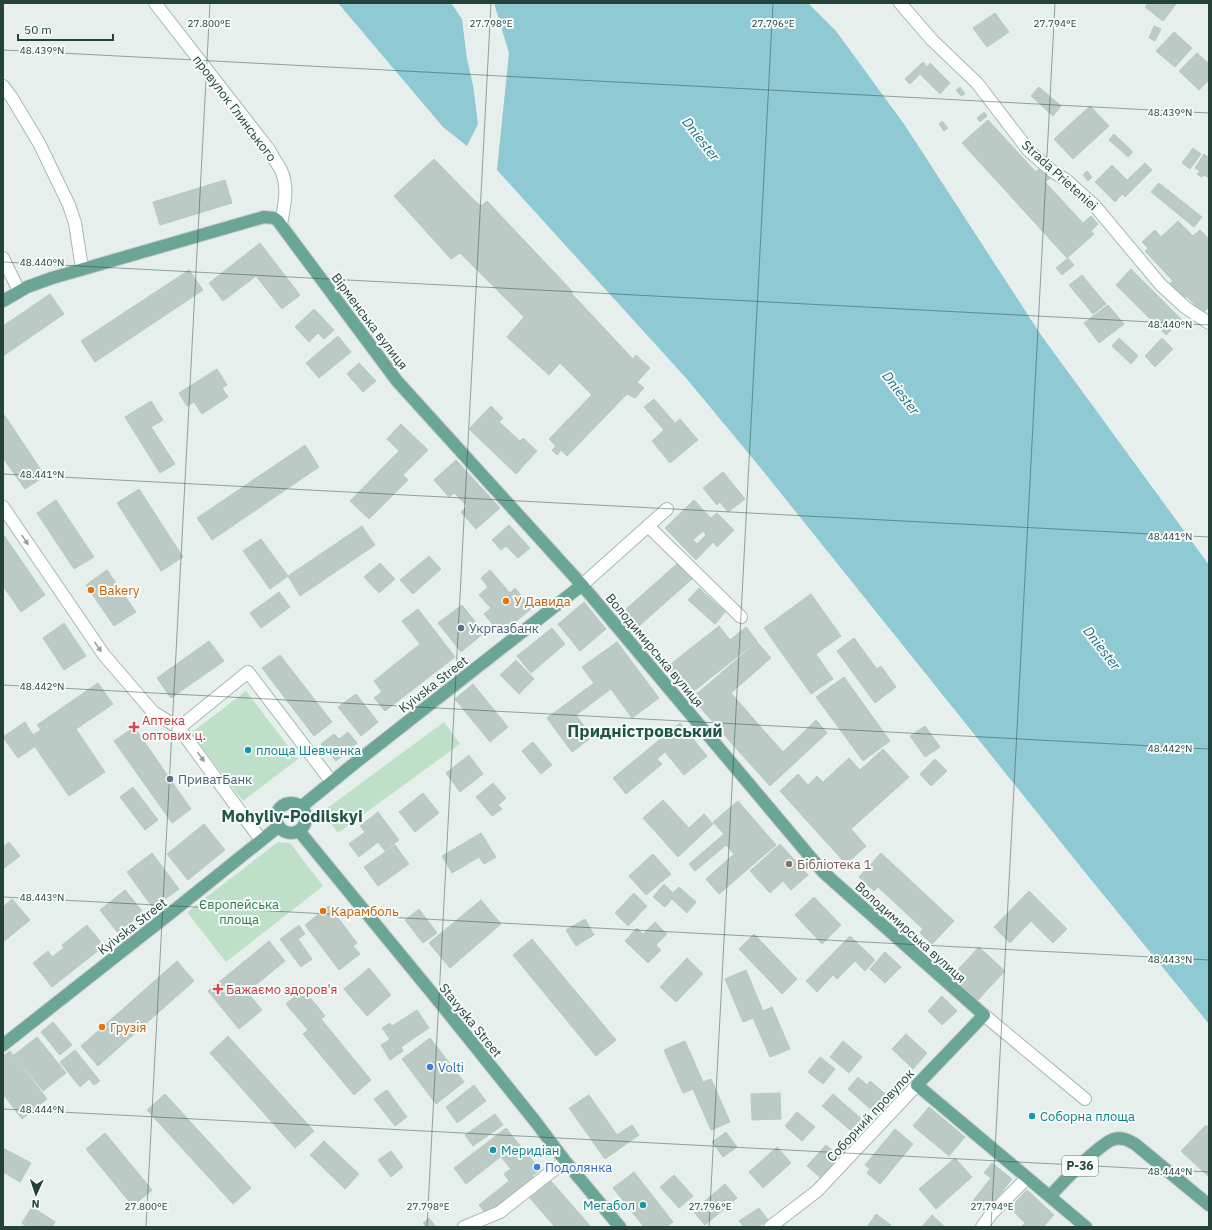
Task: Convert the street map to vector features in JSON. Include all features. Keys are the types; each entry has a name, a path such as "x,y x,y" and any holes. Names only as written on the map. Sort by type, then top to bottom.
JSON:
{"main road":[{"path":"9,296 37,283 82,268 264,217 274,218 281,224"},
{"name":"Вірменська вулиця","path":"281,224 397,381 582,585"},
{"name":"Kyivska Street","path":"301,807 331,781 582,585"},
{"name":"Володимирська вулиця","path":"582,585 823,872 984,1015"},
{"path":"293,802 301,807 306,816 306,821 304,826 299,831 292,834 286,833 278,827 275,818 279,808 283,804 293,802"},
{"name":"Kyivska Street","path":"3,1045 278,827"},
{"name":"Stavyska Street","path":"299,831 525,1109 564,1161 620,1227"},
{"name":"Соборний провулок","path":"917,1085 984,1015"},
{"path":"917,1085 1086,1227"},
{"name":"Р-36","path":"1050,1196 1060,1184 1102,1146 1114,1140 1123,1138 1134,1144 1209,1205"}],"street":[{"name":"провулок Глинського","path":"155,3 270,151 282,172 285,185 285,199 281,224"},
{"name":"Strada Prieteniei","path":"900,3 932,40 977,83 1029,150 1095,206 1160,284 1186,308 1209,323"},
{"path":"3,86 12,98 39,143 69,205 75,223 82,268"},
{"path":"3,258 9,296"},
{"path":"3,507 104,655 153,712 179,728 261,840"},
{"path":"582,585 667,509"},
{"path":"648,526 741,617"},
{"path":"179,728 248,672 331,781"},
{"name":"Володимирська вулиця","path":"984,1015 1085,1099"},
{"name":"Соборний провулок","path":"770,1227 817,1191 917,1085"},
{"path":"464,1227 479,1224 500,1212 564,1161"},
{"path":"982,1227 992,1213 1028,1178"}],"green space":[{"name":"площа Шевченка","path":"246,691 298,759 243,801 191,733"},
{"path":"444,722 460,744 338,833 322,812"},
{"name":"Європейська площа","path":"278,842 290,843 323,886 226,962 187,912"}],"water":[{"path":"338,3 451,3 462,19 478,124 467,146 443,127"},
{"name":"Dniester","path":"494,3 808,3 836,31 904,124 1041,335 1209,565 1209,1024 1088,876 759,466 686,378 497,170 509,53"}],"building":[{"path":"1148,3 1177,3 1163,21 1145,7"},
{"path":"995,13 1009,32 987,47 973,28"},
{"path":"1154,26 1161,29 1155,41 1149,38"},
{"path":"1174,32 1192,48 1175,67 1156,51"},
{"path":"1197,53 1209,64 1209,80 1199,90 1179,71"},
{"path":"923,62 927,67 930,63 950,83 940,94 920,74 910,84 905,79"},
{"path":"960,87 965,94 961,96 956,90"},
{"path":"1039,87 1061,106 1053,116 1031,96"},
{"path":"1090,106 1109,126 1073,159 1054,139"},
{"path":"984,112 987,116 980,122 977,118"},
{"path":"988,120 1036,172 1041,167 1050,178 1045,182 1083,223 1091,216 1098,224 1091,231 1094,234 1067,258 962,143"},
{"path":"942,121 948,128 944,131 939,124"},
{"path":"1114,134 1133,152 1128,157 1109,140"},
{"path":"1193,148 1201,154 1190,169 1182,163"},
{"path":"1204,154 1209,158 1209,178 1204,175 1202,177 1197,174 1200,171 1195,168"},
{"path":"434,159 481,206 487,201 572,291 572,294 633,359 636,355 650,368 637,382 644,388 635,398 627,394 609,377 592,395 560,363 549,375 507,337 524,317 460,253 451,259 394,196"},
{"path":"1145,163 1152,170 1125,197 1122,194 1115,202 1095,182 1112,165 1127,180"},
{"path":"1087,171 1092,177 1088,181 1083,175"},
{"path":"225,180 232,203 160,225 153,202"},
{"path":"1159,183 1202,217 1194,227 1151,192"},
{"path":"1178,221 1193,236 1200,230 1209,239 1209,307 1203,313 1186,296 1182,300 1168,285 1173,281 1145,251 1148,248 1142,242 1155,230 1161,237"},
{"path":"260,243 300,295 282,309 256,276 223,301 209,283"},
{"path":"1068,258 1074,265 1062,275 1056,268"},
{"path":"1131,269 1182,320 1166,335 1116,285"},
{"path":"189,270 203,290 95,362 81,341"},
{"path":"1082,275 1106,304 1093,314 1069,285"},
{"path":"50,294 64,314 3,356 3,326"},
{"path":"1108,305 1124,324 1099,343 1084,323"},
{"path":"314,309 334,330 324,339 318,333 309,342 295,327"},
{"path":"338,336 351,352 319,378 306,363"},
{"path":"1119,338 1138,356 1131,364 1112,346"},
{"path":"1162,338 1173,349 1155,367 1145,356"},
{"path":"359,363 376,381 363,392 347,374"},
{"path":"217,369 227,385 222,388 228,397 202,414 194,402 187,406 179,393"},
{"path":"609,377 627,394 567,456 561,450 557,455 552,450 556,446 549,439"},
{"path":"654,399 675,423 680,419 698,440 670,463 652,441 664,430 644,407"},
{"path":"151,401 163,420 151,427 175,464 160,473 125,417"},
{"path":"491,406 503,418 499,422 520,441 523,438 537,451 516,474 469,429"},
{"path":"3,413 45,476 25,489 3,458"},
{"path":"401,424 428,450 403,475 408,480 369,519 350,501 399,451 387,439"},
{"path":"305,445 319,467 212,540 197,518"},
{"path":"456,460 500,508 476,529 461,512 467,506 454,493 449,497 434,480"},
{"path":"723,472 745,499 728,512 720,502 717,505 703,488"},
{"path":"139,489 183,557 161,571 117,503"},
{"path":"56,500 94,557 74,569 37,513"},
{"path":"694,500 711,518 717,513 734,530 717,547 713,542 696,560 665,528","holes":["703,531 706,535 697,544 693,540"]},
{"path":"509,525 530,548 518,558 506,546 501,550 492,540"},
{"path":"362,526 375,545 300,596 288,576"},
{"path":"3,534 45,595 21,612 3,586"},
{"path":"261,539 288,576 270,589 243,551"},
{"path":"429,556 441,569 413,594 400,580"},
{"path":"679,562 693,578 639,626 625,610"},
{"path":"380,563 395,579 379,593 364,577"},
{"path":"107,570 136,612 114,626 86,585"},
{"name":"У Давида","path":"490,570 510,593 515,588 532,608 501,634 484,614 491,608 479,595 488,587 481,578"},
{"path":"699,588 725,612 715,624 688,600"},
{"path":"279,592 290,607 261,628 250,613"},
{"path":"811,594 841,636 816,654 833,679 811,694 764,628"},
{"path":"584,602 606,629 580,651 558,624"},
{"name":"Укргазбанк","path":"462,605 484,633 461,652 438,623"},
{"path":"418,609 455,657 385,711 374,698 382,692 374,681 420,644 402,621"},
{"path":"64,623 86,656 64,670 43,638"},
{"path":"719,626 730,640 746,627 757,641 689,695 667,667"},
{"path":"552,628 565,644 531,673 517,656"},
{"path":"854,638 877,669 881,666 896,687 875,703 837,651"},
{"path":"209,641 224,661 171,698 157,678"},
{"path":"617,642 659,698 632,718 611,689 576,715 592,737 572,752 547,718 594,683 582,667"},
{"path":"757,642 771,658 731,693 759,725 734,746 692,698"},
{"path":"280,655 332,722 314,736 262,668"},
{"path":"516,660 534,679 519,694 500,675"},
{"path":"844,677 890,741 863,761 816,697"},
{"path":"98,683 113,704 54,744 49,737 18,758 3,737 25,722 33,735 41,730 37,725"},
{"path":"473,684 508,727 490,742 455,699"},
{"path":"356,694 378,722 361,736 338,707"},
{"path":"816,720 827,733 770,786 734,746 759,725 783,752"},
{"path":"680,723 707,756 684,775 665,752 657,759 662,764 626,794 613,778"},
{"path":"925,726 940,747 925,757 910,736"},
{"path":"134,727 191,809 172,823 114,741"},
{"path":"76,729 105,772 69,796 35,747 49,737 54,744"},
{"path":"348,732 357,743 336,761 321,744 334,734 339,739"},
{"path":"533,742 552,765 541,774 522,751"},
{"path":"883,749 909,777 851,829 866,846 846,864 780,791 798,774 808,785 817,776 823,782 849,758 860,770"},
{"path":"469,755 483,774 460,792 446,773"},
{"path":"935,759 947,771 931,786 920,774"},
{"path":"493,783 506,798 498,805 502,809 492,816 476,797"},
{"path":"133,787 158,820 145,830 120,797"},
{"path":"423,793 439,813 415,832 399,812"},
{"path":"663,800 689,828 704,814 713,824 678,857 643,818"},
{"path":"738,801 776,845 719,894 706,879 734,854 726,845 695,871 689,864 724,834 713,822"},
{"path":"378,812 399,840 385,851 378,842 359,857 349,844 365,832 360,826"},
{"path":"204,824 225,850 188,880 167,854"},
{"path":"481,833 496,857 484,864 479,857 452,873 442,856"},
{"path":"9,842 20,856 3,869 3,847"},
{"path":"780,844 808,875 791,890 783,881 770,893 750,871"},
{"path":"395,845 409,864 378,886 364,867"},
{"path":"152,853 179,889 153,908 127,872"},
{"path":"881,853 954,921 932,944 920,933 923,929 878,887 874,891 859,877"},
{"path":"653,854 671,874 646,895 629,876"},
{"path":"664,884 673,893 679,887 696,902 687,913 672,899 665,907 653,897"},
{"path":"125,890 143,912 118,933 100,910"},
{"path":"1029,891 1067,929 1053,943 1031,921 1010,943 994,927"},
{"path":"634,893 647,906 628,926 615,913"},
{"path":"814,897 841,925 822,944 795,915"},
{"path":"12,899 30,920 3,942 3,907"},
{"path":"481,900 501,924 450,968 429,943"},
{"path":"329,906 357,943 353,946 360,954 339,970 305,925"},
{"path":"419,909 437,933 423,943 405,920"},
{"path":"585,919 594,935 576,946 566,930"},
{"path":"655,922 667,934 656,945 661,950 648,963 625,941 637,928 643,934"},
{"path":"87,925 104,946 52,987 33,963 48,951 52,957 64,948 62,945"},
{"path":"299,925 305,934 298,939 312,959 301,967 280,939"},
{"path":"754,934 797,979 782,994 739,949"},
{"path":"850,936 875,960 865,971 855,961 837,979 833,975 817,992 806,981"},
{"path":"532,939 616,1040 596,1056 513,955"},
{"path":"269,941 285,961 247,992 262,1010 239,1029 208,991"},
{"path":"979,947 1005,971 976,1002 950,978"},
{"path":"885,952 901,967 885,983 870,969"},
{"path":"687,958 703,974 676,1002 660,987"},
{"path":"177,961 194,981 98,1066 81,1046"},
{"path":"369,968 391,995 367,1016 344,989"},
{"path":"746,970 763,1011 772,1007 790,1049 770,1057 753,1018 743,1022 725,979"},
{"path":"303,989 325,1016 321,1019 371,1080 354,1095 303,1034 308,1030 286,1004"},
{"path":"942,996 957,1011 942,1025 928,1011"},
{"path":"417,1010 429,1028 401,1047 403,1051 390,1060 381,1045 390,1039 382,1028 390,1023 392,1026"},
{"path":"53,1022 72,1045 60,1055 41,1032"},
{"path":"906,1034 927,1053 913,1069 892,1049"},
{"path":"228,1036 314,1131 295,1148 210,1053"},
{"path":"37,1037 66,1073 43,1091 14,1055"},
{"name":"Volti","path":"430,1038 464,1082 436,1104 402,1059"},
{"path":"685,1041 703,1082 711,1079 730,1122 711,1130 693,1089 683,1093 664,1050"},
{"path":"843,1041 862,1057 849,1073 830,1057"},
{"path":"75,1050 100,1081 94,1085 89,1079 80,1087 60,1062"},
{"path":"10,1051 47,1099 22,1119 3,1094 3,1056"},
{"path":"820,1057 835,1069 823,1084 808,1072"},
{"path":"858,1077 867,1085 870,1081 890,1098 876,1114 848,1089"},
{"path":"474,1085 486,1101 457,1123 446,1107"},
{"path":"387,1090 407,1117 395,1126 374,1099"},
{"path":"780,1093 781,1119 752,1120 751,1094"},
{"path":"165,1094 251,1188 233,1204 147,1110"},
{"path":"833,1094 866,1123 856,1135 822,1106"},
{"path":"589,1095 617,1135 632,1125 639,1135 605,1159 569,1108"},
{"path":"929,1107 965,1137 949,1156 913,1126"},
{"path":"797,1112 815,1127 802,1141 785,1126"},
{"path":"495,1114 503,1125 473,1146 465,1135"},
{"path":"1206,1125 1209,1128 1209,1177 1181,1151"},
{"name":"Меридіан","path":"506,1128 518,1143 466,1184 454,1168"},
{"path":"895,1129 913,1144 880,1184 867,1173 870,1169 865,1165"},
{"path":"726,1132 737,1147 723,1157 712,1142"},
{"path":"105,1133 152,1190 133,1206 86,1149"},
{"path":"324,1141 359,1174 345,1189 310,1155"},
{"path":"518,1143 528,1155 511,1169 501,1157"},
{"path":"826,1145 840,1157 821,1178 807,1166"},
{"path":"777,1147 791,1163 763,1188 749,1172"},
{"path":"3,1148 31,1163 20,1182 3,1172 5,1168 3,1166"},
{"path":"391,1151 403,1167 391,1177 378,1160"},
{"path":"528,1155 540,1170 532,1176 535,1179 488,1216 479,1205 509,1181 504,1174"},
{"path":"955,1158 972,1177 936,1209 919,1189"},
{"path":"992,1163 1012,1179 985,1213 972,1202 991,1178 984,1173"},
{"name":"Мегабол","path":"634,1172 673,1222 666,1227 644,1227 613,1188"},
{"path":"674,1175 693,1196 679,1208 660,1187"},
{"path":"551,1181 591,1227 555,1227 530,1198"},
{"path":"725,1184 737,1198 705,1225 693,1211"},
{"path":"1027,1190 1054,1215 1043,1227 1021,1227 1025,1223 1010,1208"},
{"path":"32,1207 55,1222 52,1227 27,1227 22,1223"},
{"path":"759,1208 768,1220 758,1227 744,1227 739,1221"},
{"path":"876,1214 891,1225 889,1227 867,1227"},
{"path":"932,1215 945,1227 922,1227"},
{"path":"429,1218 436,1227 426,1227 423,1223"}],"place":[{"name":"Bakery","path":"91,590"},
{"name":"У Давида","path":"506,601"},
{"name":"Укргазбанк","path":"461,628"},
{"name":"Аптека оптових ц.","path":"134,727"},
{"name":"площа Шевченка","path":"248,750"},
{"name":"ПриватБанк","path":"170,779"},
{"name":"Бібліотека 1","path":"789,864"},
{"name":"Карамболь","path":"323,911"},
{"name":"Бажаємо здоров'я","path":"218,989"},
{"name":"Грузія","path":"102,1027"},
{"name":"Volti","path":"430,1067"},
{"name":"Соборна площа","path":"1032,1116"},
{"name":"Меридіан","path":"493,1150"},
{"name":"Подолянка","path":"537,1167"},
{"name":"Мегабол","path":"643,1205"}],"district":[{"name":"Придністровський","path":"645,731"},
{"name":"Mohyliv-Podilskyi","path":"292,816"}]}
